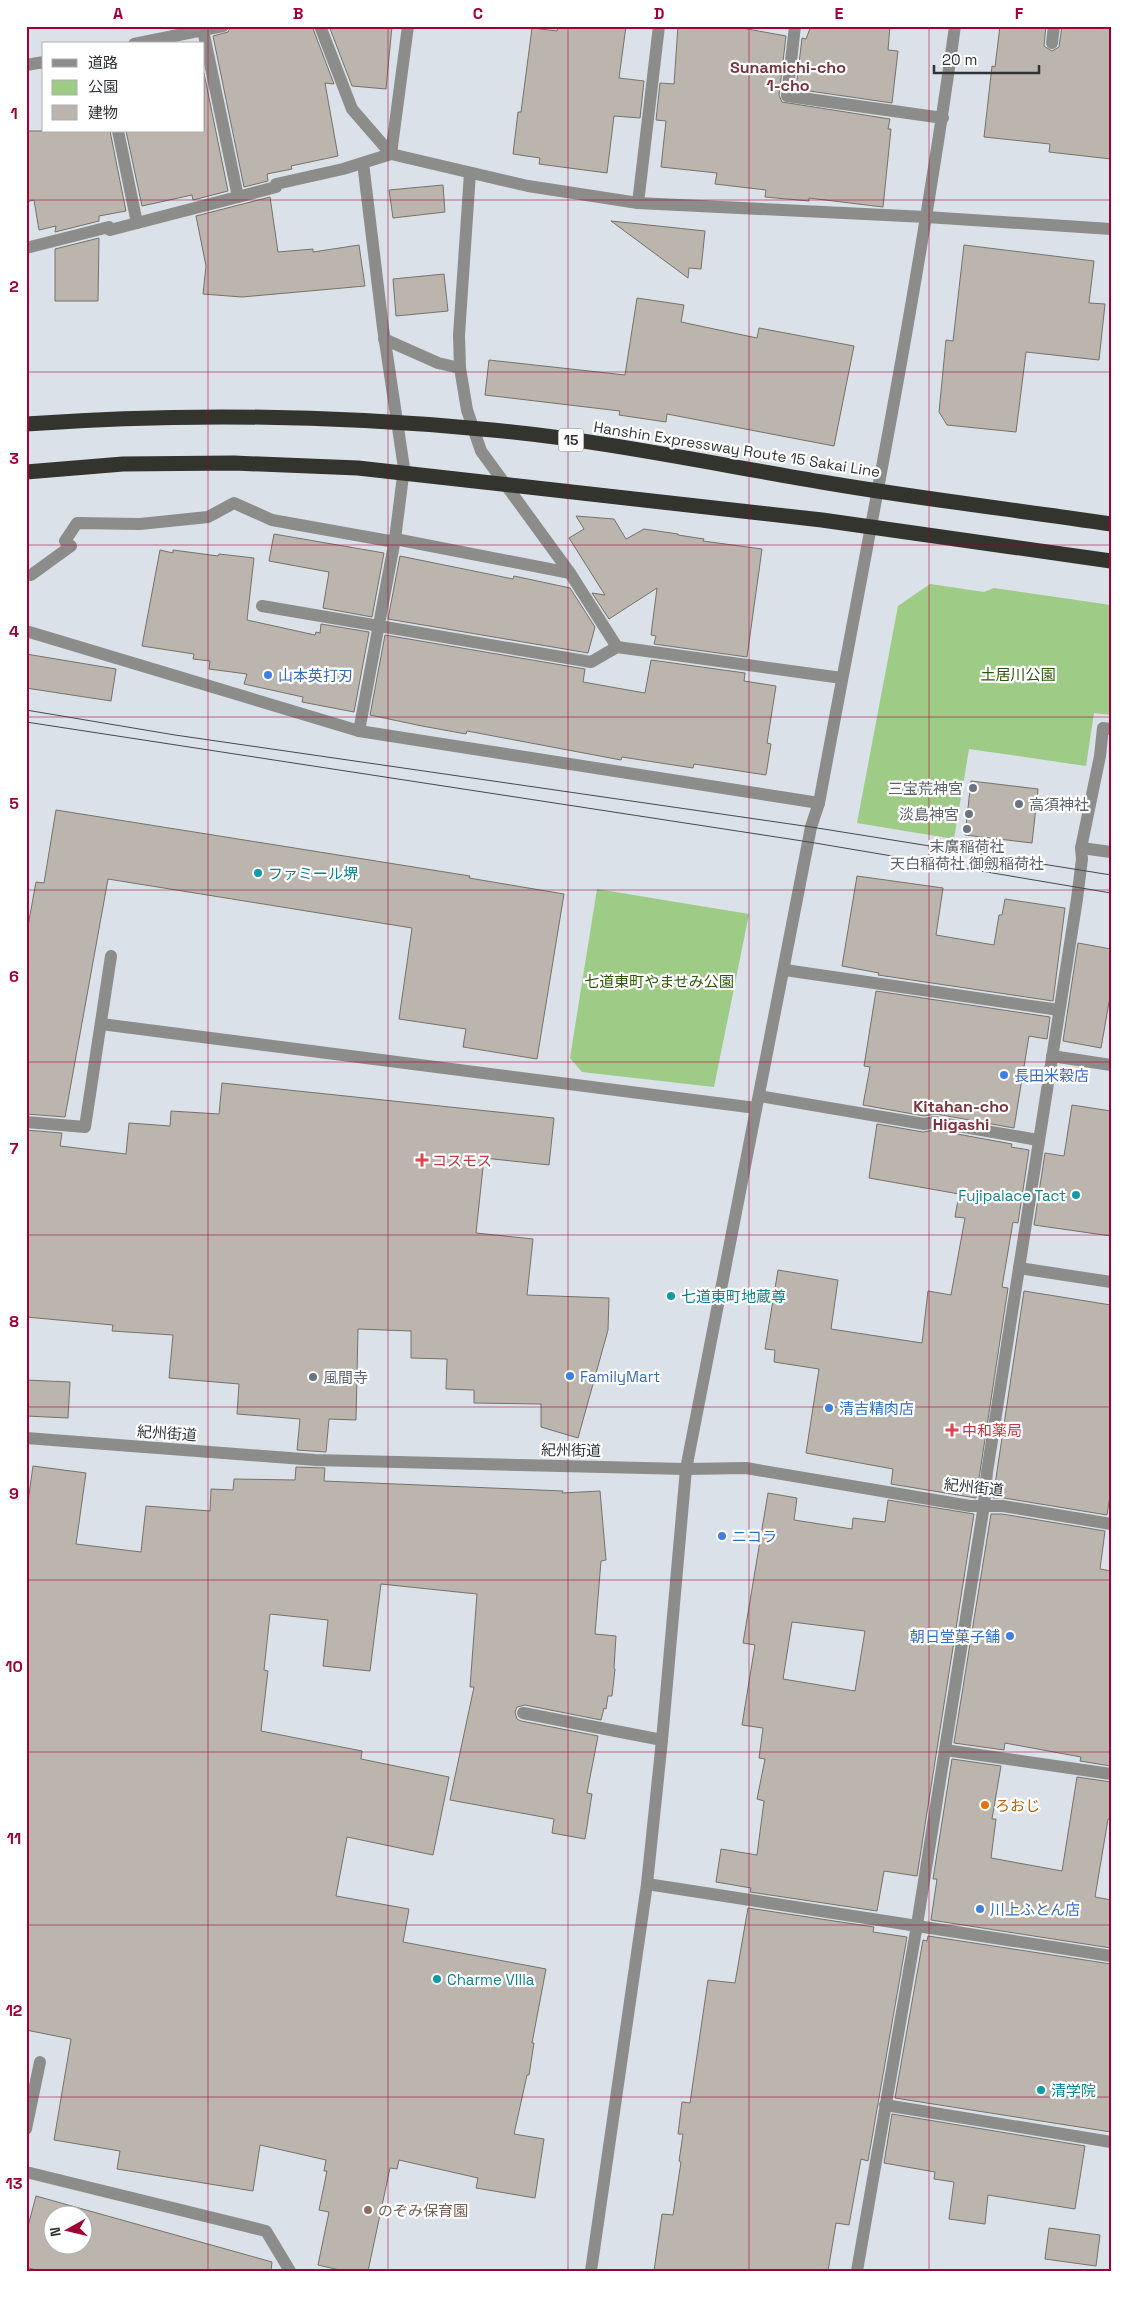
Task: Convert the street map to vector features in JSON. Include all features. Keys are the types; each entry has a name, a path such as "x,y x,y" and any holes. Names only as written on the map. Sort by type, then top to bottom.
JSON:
{"highway":[{"name":"Hanshin Expressway Route 15 Sakai Line","path":"26,424 116,417 239,416 363,420 484,429 632,448 830,484 1111,524"},
{"path":"26,472 132,464 234,463 358,468 822,520 1111,561"}],"street":[{"path":"144,42 223,26"},
{"path":"320,26 352,109 391,154"},
{"path":"391,154 408,26"},
{"path":"638,204 659,26"},
{"path":"795,26 787,96 943,118"},
{"path":"591,2271 647,1884 686,1469 879,486 943,118 955,26"},
{"path":"1052,43 1054,26"},
{"path":"204,30 238,197"},
{"path":"26,65 42,62"},
{"path":"118,132 137,223"},
{"path":"26,248 109,227 110,230 238,197 276,186 276,184 363,163 391,154 528,186 638,204 926,217 1111,229"},
{"path":"359,731 395,541 404,468 384,340 363,163"},
{"path":"470,173 459,335 460,368 467,410 481,451 570,573 617,647"},
{"path":"384,340 438,363 460,368"},
{"path":"879,486 1111,517"},
{"path":"31,575 72,546 65,541 76,523 140,524 208,517 234,503 272,520 570,573"},
{"path":"869,532 1111,568"},
{"path":"262,606 591,662 617,647 842,678"},
{"path":"26,631 359,731 818,804"},
{"path":"857,2271 945,1750 984,1505 987,1472 1082,864 1081,848 1100,756 1103,728 1111,729"},
{"path":"1081,848 1111,852"},
{"path":"26,1122 85,1127 112,956"},
{"path":"785,970 1059,1010"},
{"path":"101,1024 758,1102 924,1124 935,1122 1038,1140"},
{"path":"1052,1056 1111,1065"},
{"path":"1019,1268 1111,1282"},
{"name":"紀州街道","path":"26,1438 315,1460 686,1469 746,1468 970,1506 1003,1506 1111,1524"},
{"path":"523,1713 662,1740"},
{"path":"945,1750 1111,1774"},
{"path":"647,1884 916,1924 1111,1956"},
{"path":"26,2129 40,2062"},
{"path":"885,2105 1111,2142"},
{"path":"26,2172 266,2231 290,2271"}],"green space":[{"name":"土居川公園","path":"930,584 984,592 994,588 1111,605 1111,715 1094,713 1086,766 969,749 954,839 857,823 898,606"},
{"name":"七道東町やませみ公園","path":"597,889 749,914 714,1087 582,1072 570,1058"}],"building":[{"path":"231,26 312,26 334,84 325,83 338,156 291,166 292,169 267,174 268,181 244,187 213,36 228,32"},
{"path":"329,26 392,26 386,89 352,86"},
{"path":"558,26 626,26 619,78 644,81 640,118 614,116 607,173 539,164 540,158 513,154 518,112 521,112 532,28 557,31"},
{"path":"678,26 731,26 786,36 779,95 782,102 890,119 888,129 891,129 883,207 809,198 809,201 765,197 766,190 715,184 717,173 661,167 666,121 656,120 660,83 674,84"},
{"path":"811,26 890,26 888,50 898,51 892,103 796,89 802,38 806,39"},
{"path":"1000,26 1046,26 1044,46 1052,51 1059,47 1062,26 1111,26 1111,159 1049,152 1050,144 984,137 992,66 995,67"},
{"path":"205,78 228,191 193,200 192,195 142,206 126,132 205,132"},
{"path":"26,131 110,132 126,211 99,216 99,221 55,232 56,226 39,230 34,200 26,202"},
{"path":"443,185 445,212 393,218 389,190"},
{"path":"270,197 278,252 313,249 313,252 359,245 365,286 242,297 203,294 206,266 196,216"},
{"path":"611,221 705,231 701,269 689,268 688,278"},
{"path":"99,238 98,301 55,301 55,249"},
{"path":"964,245 1094,261 1089,303 1105,304 1099,360 1026,352 1016,432 947,425 939,412 946,340 953,341"},
{"path":"444,274 448,311 396,316 393,279"},
{"path":"637,298 684,305 681,322 757,338 759,328 854,346 834,446 667,414 666,422 619,415 620,411 485,395 489,360 625,375"},
{"path":"576,516 614,519 626,539 644,529 704,539 703,541 762,549 747,657 654,644 656,636 651,635 657,588 609,619 592,593 605,595 569,538 584,529"},
{"path":"274,534 384,553 372,617 323,608 329,572 269,561"},
{"path":"160,550 173,553 173,550 218,556 219,554 254,558 247,620 315,635 316,632 320,633 321,624 369,632 354,712 302,702 303,697 244,684 247,674 209,669 210,661 193,659 194,654 142,646"},
{"path":"400,556 513,579 514,576 570,588 595,627 588,653 388,619"},
{"path":"385,635 585,669 583,682 645,693 651,660 745,673 744,681 776,686 767,743 771,744 766,775 694,764 693,768 622,757 621,760 467,731 466,734 370,715"},
{"path":"26,654 116,669 111,701 26,688"},
{"path":"971,781 1038,789 1032,843 965,835"},
{"path":"56,810 470,876 469,878 564,894 537,1059 463,1047 466,1029 399,1019 412,928 108,879 65,1117 26,1114 26,937 36,882 44,883"},
{"path":"857,876 943,888 936,935 994,945 999,915 1002,915 1005,899 1065,908 1053,1001 878,975 879,973 842,966"},
{"path":"1078,943 1111,949 1111,991 1101,1048 1063,1041"},
{"path":"876,991 1050,1017 1047,1039 1029,1036 1014,1128 936,1114 924,1116 863,1105 870,1067 864,1066"},
{"path":"222,1083 554,1118 549,1165 484,1158 476,1233 533,1239 527,1295 609,1298 608,1330 578,1438 541,1427 541,1404 474,1403 474,1390 446,1389 447,1359 411,1358 411,1331 358,1329 356,1420 329,1419 326,1452 297,1450 300,1419 237,1414 239,1384 169,1378 173,1335 112,1331 113,1325 26,1317 26,1130 62,1133 60,1146 126,1154 129,1123 170,1126 171,1111 219,1114"},
{"name":"Fujipalace Tact","path":"1072,1105 1111,1111 1111,1236 1034,1225 1045,1153 1064,1156"},
{"path":"877,1124 923,1132 935,1130 1012,1144 1011,1147 1029,1150 1018,1223 1013,1222 1002,1287 1008,1288 976,1498 891,1484 893,1469 806,1453 819,1369 774,1362 775,1350 765,1349 778,1270 838,1280 831,1329 922,1343 928,1291 951,1295 965,1218 955,1217 959,1194 869,1178"},
{"path":"1024,1291 1111,1305 1111,1490 1107,1515 1004,1498 993,1498"},
{"path":"26,1380 70,1382 68,1418 26,1416"},
{"path":"33,1466 86,1473 76,1544 141,1552 146,1506 210,1511 211,1489 233,1490 234,1479 295,1480 296,1467 325,1468 324,1481 563,1491 562,1493 600,1491 606,1560 601,1561 595,1634 616,1636 612,1696 608,1696 606,1709 604,1708 601,1720 525,1705 517,1707 515,1712 517,1719 521,1721 598,1736 587,1793 592,1794 585,1839 552,1833 554,1819 450,1800 474,1687 470,1687 477,1594 381,1584 370,1671 323,1666 328,1620 270,1614 264,1670 268,1671 261,1731 362,1751 361,1759 449,1777 433,1855 347,1837 336,1896 409,1909 403,1942 546,1969 532,2043 534,2043 529,2075 527,2075 514,2134 544,2139 535,2198 476,2188 478,2178 399,2160 397,2169 390,2168 368,2271 344,2271 318,2265 329,2212 319,2210 327,2171 324,2171 326,2160 260,2145 253,2191 117,2169 120,2151 54,2140 71,2039 26,2030 26,1516"},
{"path":"768,1493 797,1498 794,1520 852,1529 853,1518 885,1522 888,1500 974,1514 917,1876 884,1871 877,1911 750,1892 751,1888 716,1882 721,1849 757,1855 764,1801 757,1799 765,1759 759,1758 763,1728 742,1725 755,1645 743,1643","holes":["792,1622 865,1631 855,1691 783,1679"]},
{"path":"991,1514 1002,1514 1105,1531 1100,1569 1111,1571 1111,1766 1080,1761 1081,1757 1005,1743 1004,1750 954,1743"},
{"path":"952,1759 1001,1766 992,1819 996,1819 991,1858 1062,1871 1077,1777 1111,1782 1111,1819 1108,1819 1095,1897 1111,1900 1111,1948 931,1920 937,1879 933,1879"},
{"path":"748,1908 874,1927 873,1932 907,1937 868,2161 861,2159 849,2225 836,2223 828,2271 654,2271 662,2214 673,2215 681,2162 679,2161 683,2134 678,2134 682,2102 690,2103 708,1980 735,1983"},
{"path":"928,1936 1111,1964 1111,2132 895,2098 923,1940 927,1941"},
{"path":"892,2114 1085,2146 1075,2209 988,2195 985,2224 949,2219 954,2182 934,2179 935,2172 884,2163"},
{"path":"36,2196 65,2204 42,2204 42,2254 92,2254 92,2212 272,2262 271,2271 39,2271 26,2267 26,2234"},
{"path":"1049,2228 1100,2235 1096,2266 1045,2259"}],"tram line":[{"path":"26,710 175,735 811,827 1111,875"},
{"path":"26,722 809,842 1111,893"}],"place":[{"name":"山本英打刃","path":"268,675"},
{"name":"三宝荒神宮","path":"973,788"},
{"name":"高須神社","path":"1019,804"},
{"name":"淡島神宮","path":"969,814"},
{"name":"末廣稲荷社 天白稲荷社 御劔稲荷社","path":"967,829"},
{"name":"ファミール堺","path":"258,873"},
{"name":"長田米穀店","path":"1004,1075"},
{"name":"コスモス","path":"422,1160"},
{"name":"Fujipalace Tact","path":"1076,1195"},
{"name":"七道東町地蔵尊","path":"671,1296"},
{"name":"FamilyMart","path":"570,1376"},
{"name":"風間寺","path":"313,1377"},
{"name":"清吉精肉店","path":"829,1408"},
{"name":"中和薬局","path":"952,1430"},
{"name":"ニコラ","path":"722,1536"},
{"name":"朝日堂菓子舗","path":"1010,1636"},
{"name":"ろおじ","path":"985,1805"},
{"name":"川上ふとん店","path":"980,1909"},
{"name":"Charme VIlla","path":"437,1979"},
{"name":"清学院","path":"1041,2090"},
{"name":"のぞみ保育園","path":"368,2210"}],"district":[{"name":"Sunamichi-cho 1-cho","path":"788,76"},
{"name":"Kitahan-cho Higashi","path":"961,1115"}]}
